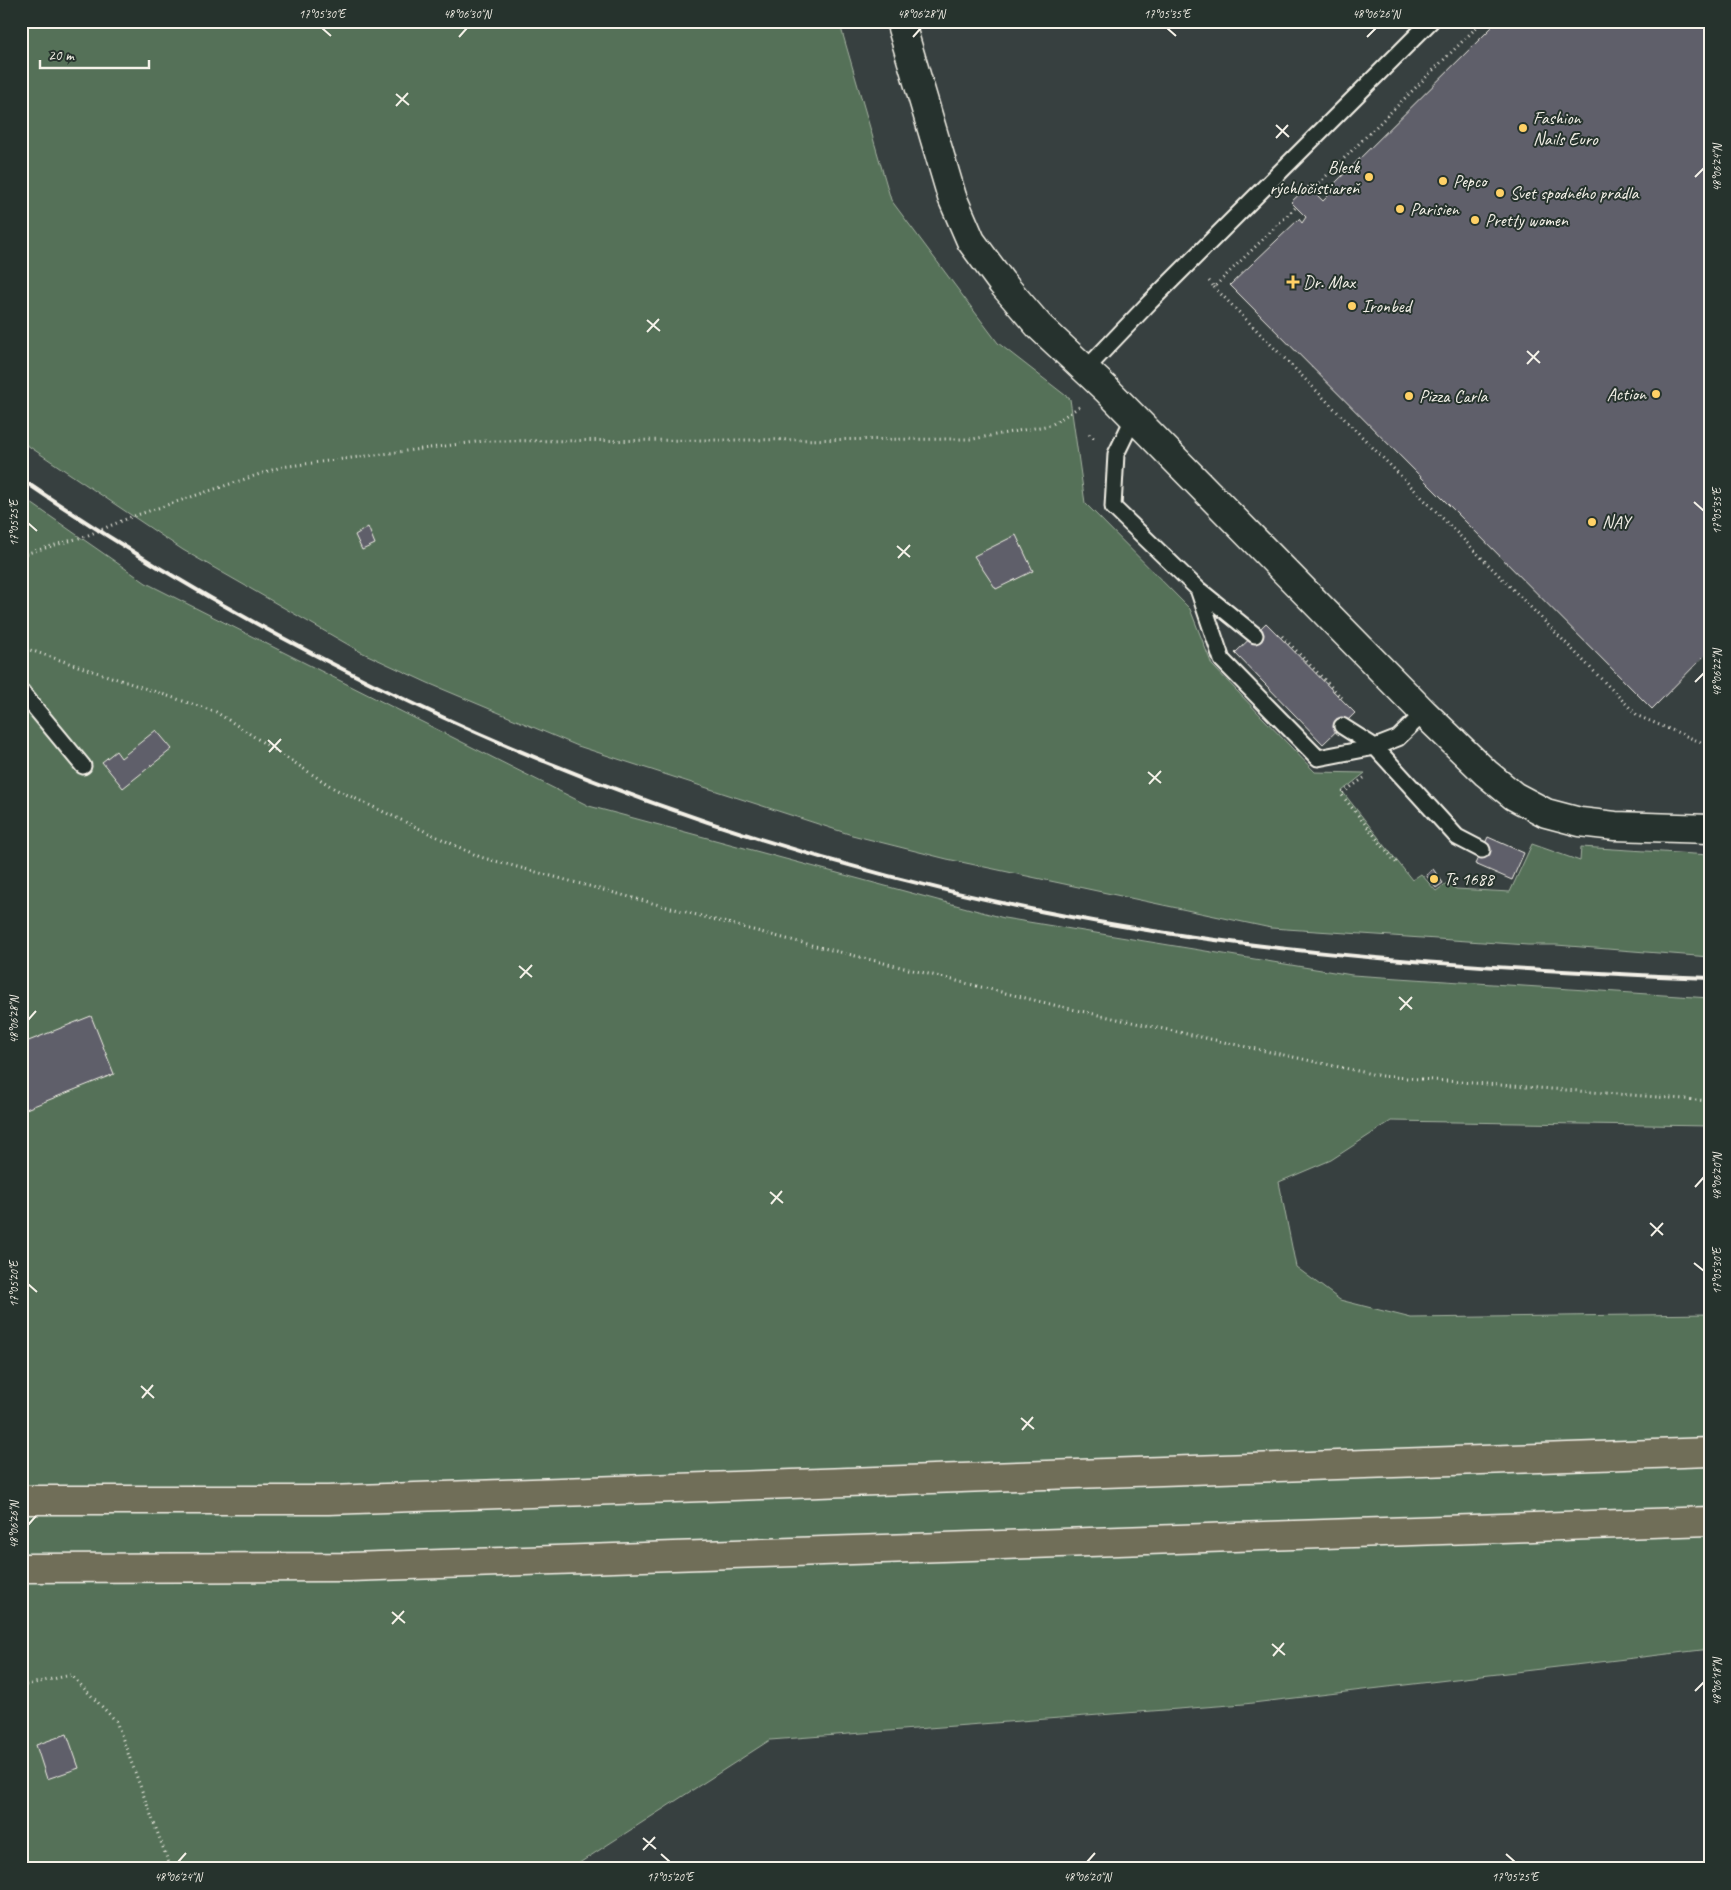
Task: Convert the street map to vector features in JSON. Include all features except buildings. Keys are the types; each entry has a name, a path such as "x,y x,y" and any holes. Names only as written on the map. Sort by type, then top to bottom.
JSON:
{"highway":[{"path":"21,1500 328,1500 1710,1452"},
{"path":"21,1568 350,1567 1710,1521"}],"street":[{"path":"900,21 952,197 971,240 1002,283 1039,326 1106,388 1424,713 1486,773 1514,796 1546,813 1580,822 1615,826 1710,829"}],"lane":[{"path":"1086,369 1431,21"},
{"path":"1134,417 1116,454 1113,507 1198,589 1254,635"},
{"path":"1198,589 1222,660 1318,758 1376,747 1398,738 1424,713"},
{"path":"21,691 82,766"},
{"path":"1342,726 1376,747 1457,837 1482,850"}],"path":[{"path":"1312,190 1483,21"},
{"path":"1214,287 1296,207"},
{"path":"1193,259 1214,287 1638,716 1710,746"},
{"path":"21,556 86,536 132,517 282,467 484,441 973,439 1050,425 1106,388"},
{"path":"21,647 216,712 335,789 480,857 774,936 1062,1007 1381,1076 1710,1101"},
{"path":"1376,747 1366,776 1341,794 1398,866"},
{"path":"21,1686 71,1675 116,1721 171,1869"}],"green space":[{"path":"21,21 839,21 891,200 998,343 1070,399 1085,503 1190,609 1212,665 1315,772 1365,773 1342,791 1412,880 1421,874 1436,891 1447,883 1456,889 1510,892 1532,844 1580,861 1581,847 1710,855 1710,957 1556,945 1528,945 1271,928 947,859 852,835 578,746 428,683 361,652 183,550 21,441"},
{"path":"21,496 146,583 589,806 1004,918 1352,975 1710,998 1710,1126 1391,1121 1331,1160 1279,1182 1296,1267 1340,1300 1411,1318 1710,1314 1710,1649 1244,1704 770,1740 570,1869 21,1869"}],"railway":[{"path":"21,479 138,555 259,625 382,689 509,746 638,797 769,842 904,880 1040,911 1206,939 1374,958 1542,970 1710,978"}],"place":[{"name":"Fashion Nails Euro","path":"1523,128"},
{"name":"Blesk rýchločistiareň","path":"1369,177"},
{"name":"Pepco","path":"1443,181"},
{"name":"Svet spodného prádla","path":"1500,193"},
{"name":"Parisien","path":"1400,209"},
{"name":"Pretty women","path":"1475,220"},
{"name":"Dr. Max","path":"1293,282"},
{"name":"Ironbed","path":"1352,306"},
{"name":"Action","path":"1656,394"},
{"name":"Pizza Carla","path":"1409,396"},
{"name":"NAY","path":"1592,522"},
{"name":"Ts 1688","path":"1434,879"}]}
